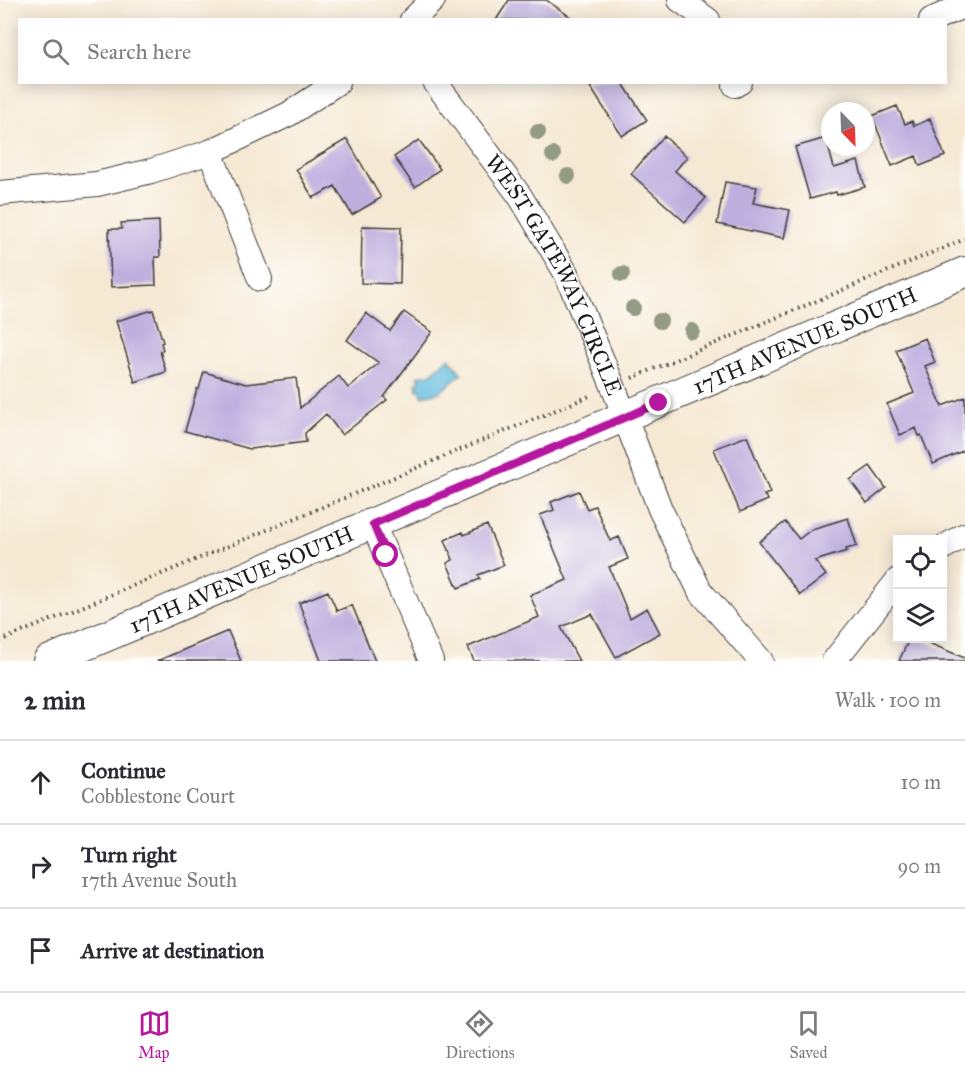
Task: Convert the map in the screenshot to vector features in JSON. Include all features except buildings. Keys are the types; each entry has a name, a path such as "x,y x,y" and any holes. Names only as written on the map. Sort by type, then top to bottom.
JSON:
{"street":[{"path":"414,18 433,0"},
{"path":"680,0 705,18"},
{"path":"936,18 965,5"},
{"path":"0,193 97,184 151,171 210,152 289,114 335,84"},
{"name":"WEST GATEWAY CIRCLE","path":"436,84 520,196 566,273 613,386 660,509 700,591 761,661"},
{"path":"210,152 260,279"},
{"name":"17TH AVENUE SOUTH","path":"48,661 965,272"},
{"path":"373,524 431,661"},
{"path":"947,545 965,535"},
{"path":"834,661 893,585"}],"path":[{"path":"0,641 965,239"}],"water":[{"path":"449,358 462,374 440,392 422,396 421,390 417,390 416,383 420,382 418,376 430,374"}],"route":[{"path":"386,555 373,524 659,403"}]}
